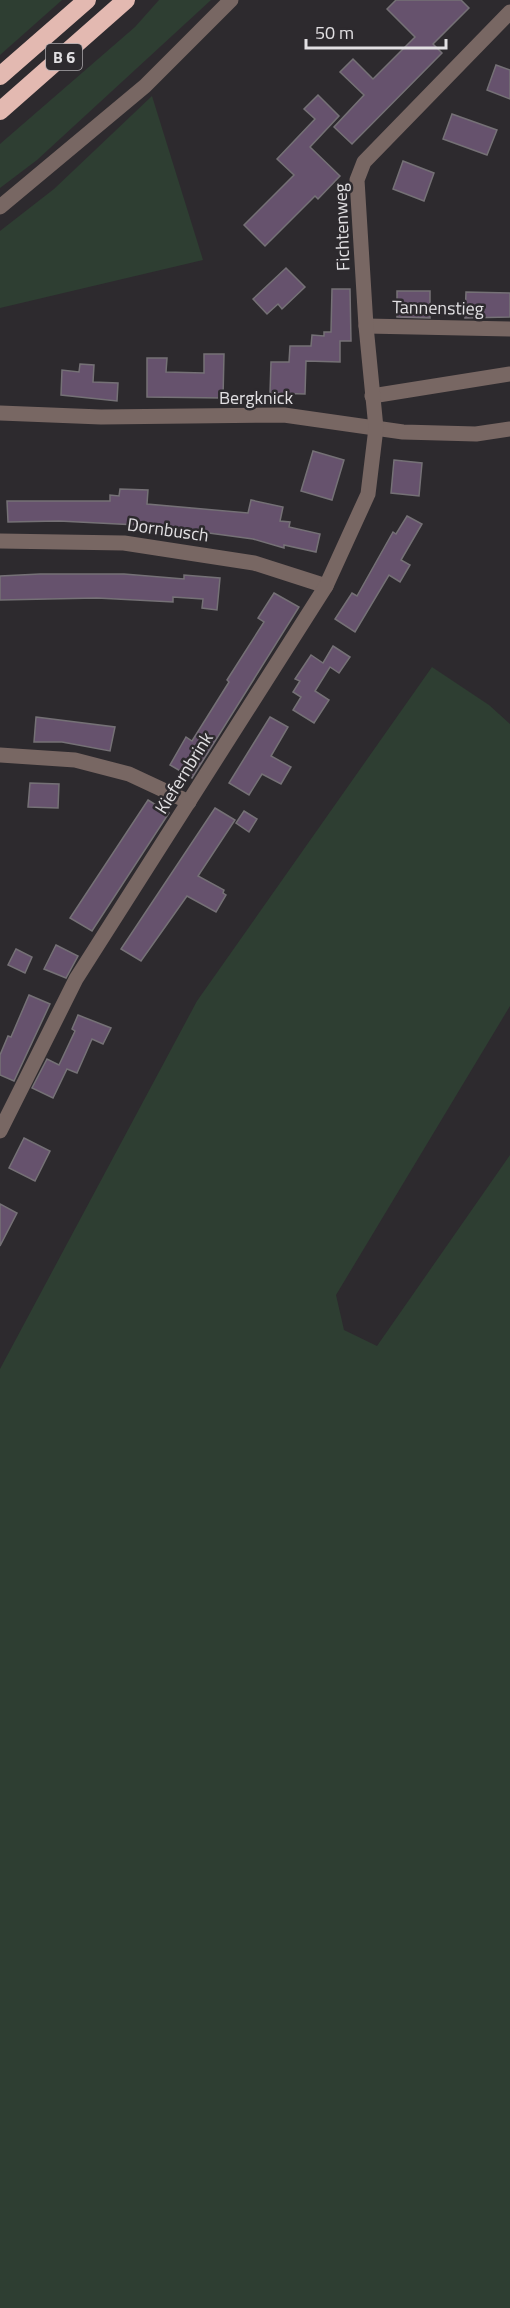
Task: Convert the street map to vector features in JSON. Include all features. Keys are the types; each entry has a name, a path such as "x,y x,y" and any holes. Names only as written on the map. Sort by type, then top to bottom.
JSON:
{"highway":[{"name":"B 6","path":"0,76 87,0"},
{"name":"B 6","path":"0,111 126,0"}],"street":[{"path":"0,207 145,86 231,0"},
{"name":"Fichtenweg","path":"376,428 366,326 357,180 363,162 507,20"},
{"name":"Tannenstieg","path":"366,326 510,329"},
{"path":"372,396 510,374"},
{"name":"Bergknick","path":"0,413 101,417 285,415 403,432 476,434 510,429"},
{"name":"Kiefernbrink","path":"0,1131 76,979 326,586 368,494 376,428"},
{"name":"Dornbusch","path":"0,541 124,543 254,563 326,586"},
{"path":"0,755 75,760 129,774 189,802"}],"green space":[{"path":"0,0 62,0 0,55"},
{"path":"159,0 211,0 37,160 0,188 0,144 135,27"},
{"path":"152,96 203,260 0,308 0,231 54,189"},
{"path":"432,667 489,705 510,724 510,1006 336,1295 344,1330 377,1346 510,1155 510,2308 0,2308 0,1369 197,1001"}],"building":[{"path":"396,0 461,0 469,8 433,44 442,53 352,144 334,127 364,95 340,72 353,59 373,79 415,37 387,9"},
{"path":"496,65 510,70 510,99 487,90"},
{"path":"318,95 339,116 310,147 340,176 318,199 315,196 265,246 244,225 294,175 277,159 315,119 304,109"},
{"path":"452,114 497,130 487,155 443,139"},
{"path":"403,161 434,173 424,201 393,189"},
{"path":"286,268 305,287 282,309 278,304 267,314 253,299"},
{"path":"332,289 350,289 351,341 340,341 340,362 306,361 305,394 270,393 271,362 289,362 290,346 311,346 312,335 324,336 324,332 331,332"},
{"path":"397,291 430,291 430,318 397,317"},
{"path":"466,292 510,293 510,317 465,318"},
{"path":"204,354 224,354 223,398 147,397 147,358 167,358 166,372 204,373"},
{"path":"80,364 94,365 93,382 118,383 117,401 61,395 62,370 79,372"},
{"path":"313,451 344,460 332,500 301,491"},
{"path":"394,460 422,463 419,496 391,493"},
{"path":"120,489 148,490 147,504 248,513 251,500 283,507 280,521 290,522 289,527 320,534 316,552 284,545 284,548 253,539 157,526 59,521 8,522 7,501 110,501 110,495 119,496"},
{"path":"407,516 422,524 401,560 410,565 400,582 389,575 355,632 335,619 352,593 357,596 393,532 396,534"},
{"path":"124,574 184,579 184,575 220,578 217,610 202,608 203,599 173,597 173,602 97,598 0,600 0,576"},
{"path":"274,593 299,607 192,778 170,765 186,737 192,741 229,682 227,680 264,622 258,618"},
{"path":"333,646 350,657 339,673 330,667 315,691 329,700 314,723 293,710 301,697 293,692 300,681 295,679 311,655 323,663"},
{"path":"36,717 115,727 110,751 62,742 34,742"},
{"path":"270,717 288,727 271,756 291,767 281,784 262,774 249,795 229,783"},
{"path":"30,783 59,784 58,808 28,807"},
{"path":"148,800 169,813 92,931 70,918"},
{"path":"215,808 235,820 198,876 224,890 223,893 226,895 216,912 187,896 141,961 121,949"},
{"path":"244,811 257,819 249,832 236,823"},
{"path":"56,945 78,956 66,978 44,969"},
{"path":"16,949 32,957 25,973 8,965"},
{"path":"29,995 50,1004 14,1081 0,1075 0,1055 8,1036 11,1037"},
{"path":"78,1015 111,1028 103,1044 92,1039 77,1073 67,1069 53,1098 32,1088 47,1059 59,1065 75,1031 72,1029"},
{"path":"24,1138 50,1151 35,1181 9,1168"},
{"path":"0,1204 17,1213 0,1246"}]}
